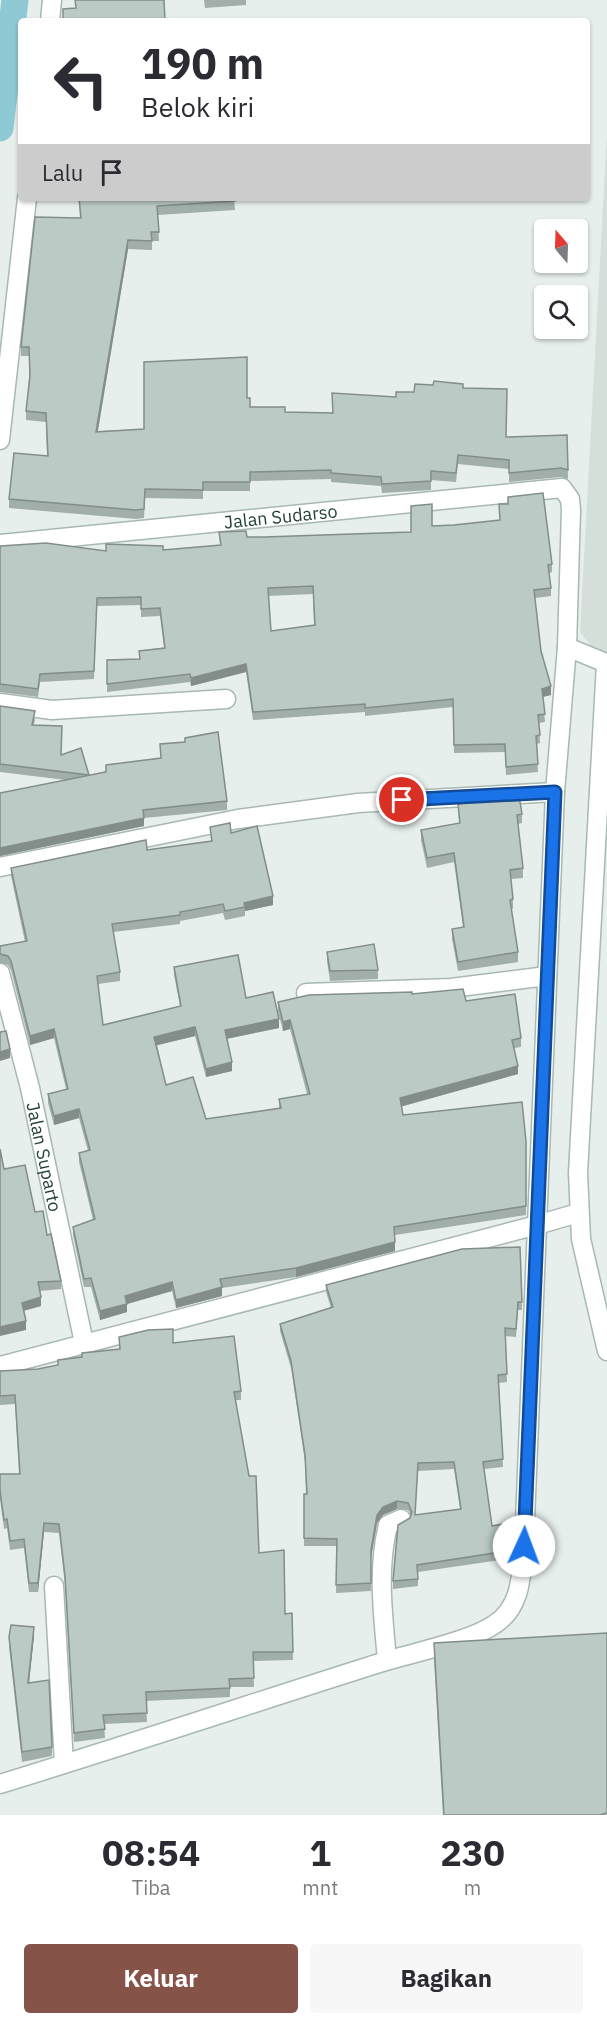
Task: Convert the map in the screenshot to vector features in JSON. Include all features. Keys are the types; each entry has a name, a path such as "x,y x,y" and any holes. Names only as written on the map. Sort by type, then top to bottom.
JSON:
{"street":[{"path":"50,18 52,0"},
{"path":"0,440 8,286 26,201"},
{"name":"Jalan Sudarso","path":"0,544 562,488 570,499 571,510 567,647"},
{"path":"0,1784 387,1660 470,1636 495,1625 509,1612 519,1592 524,1546 555,792 567,647 606,663 578,1173 578,1213 580,1239 607,1351"},
{"path":"0,703 52,710 226,699"},
{"path":"0,867 238,819 358,803 555,792"},
{"name":"Jalan Suparto","path":"0,973 30,1088 84,1343"},
{"path":"306,993 452,988 547,976"},
{"path":"0,1366 578,1213"},
{"path":"387,1660 381,1574 383,1546 388,1525 401,1519"},
{"path":"54,1586 64,1764"}],"shaded area":[{"path":"607,132 607,663 605,663 580,632"}],"building":[{"path":"75,0 164,0 165,18 63,18 63,9 76,8"},
{"path":"79,201 235,201 157,206 159,232 151,232 152,241 128,240 96,432 144,429 144,362 247,357 247,398 250,398 250,407 285,407 285,412 333,413 332,393 396,397 396,392 414,392 415,384 433,385 434,381 463,384 463,388 507,389 506,437 567,435 568,470 561,468 509,473 509,460 458,455 456,473 431,471 431,481 382,484 381,477 331,473 331,470 250,472 250,482 203,482 203,490 145,489 144,509 136,510 9,499 14,453 48,456 46,413 26,411 30,376 29,347 21,347 35,217 81,218"},
{"path":"543,493 552,564 548,565 551,588 534,590 541,651 551,686 542,689 545,714 538,715 540,735 536,736 538,764 506,767 505,744 454,745 453,699 365,708 365,704 253,712 246,664 191,678 190,674 107,684 107,660 140,659 139,651 165,648 160,608 141,609 141,597 97,598 94,671 40,674 38,689 0,684 0,546 46,543 106,551 106,544 163,546 163,550 221,545 219,532 246,531 247,537 264,537 411,532 411,506 432,504 432,526 454,525 500,520 499,504 508,504 508,497","holes":["313,586 315,625 271,631 268,588"]},
{"path":"0,706 35,711 32,725 62,726 61,755 81,748 89,775 0,764"},
{"path":"218,732 227,801 143,810 144,818 0,848 0,793 106,772 106,765 161,758 160,744 185,742 185,738"},
{"path":"519,796 522,814 517,815 523,868 510,870 513,899 510,900 518,952 458,962 452,929 464,927 454,853 427,858 421,830 460,823 458,804"},
{"path":"230,823 231,833 257,826 273,896 244,903 245,907 225,911 223,904 180,912 180,915 112,924 120,972 97,976 103,1025 181,1006 174,967 238,955 246,998 273,992 279,1019 225,1030 232,1062 206,1069 195,1027 154,1037 166,1085 193,1077 206,1119 281,1108 279,1099 310,1094 290,1020 283,1022 278,1002 309,995 412,992 412,994 463,989 466,1001 515,994 521,1038 512,1040 518,1066 400,1098 403,1115 522,1102 526,1141 526,1206 394,1227 395,1242 296,1268 220,1279 222,1287 176,1300 172,1282 125,1296 127,1304 100,1311 91,1278 84,1279 73,1227 95,1219 79,1153 90,1150 79,1109 54,1116 48,1094 68,1089 54,1029 30,1036 11,961 8,956 0,954 0,946 27,941 11,868 146,840 147,850 212,841 210,827"},
{"path":"374,944 378,970 330,971 327,952"},
{"path":"6,1031 10,1049 0,1052 0,1032"},
{"path":"0,1149 4,1169 25,1165 35,1212 43,1211 47,1235 51,1234 61,1281 38,1282 41,1297 22,1303 26,1321 0,1327"},
{"path":"520,1247 522,1302 518,1302 516,1329 505,1328 507,1374 498,1375 503,1459 483,1462 492,1526 503,1524 507,1551 417,1565 418,1579 393,1581 398,1525 410,1518 412,1512 408,1503 397,1501 383,1507 377,1515 371,1550 371,1583 336,1585 337,1539 304,1538 304,1494 307,1494 305,1455 291,1361 280,1324 333,1307 326,1285 462,1249","holes":["454,1462 461,1509 415,1515 418,1463"]},
{"path":"173,1329 173,1343 234,1336 241,1391 234,1392 249,1476 256,1476 259,1553 284,1550 285,1614 292,1613 293,1652 253,1652 254,1678 229,1679 230,1688 146,1692 147,1713 103,1715 105,1729 74,1733 65,1576 59,1524 44,1523 38,1583 29,1583 24,1539 10,1541 7,1519 4,1520 0,1474 20,1474 15,1395 0,1396 0,1371 38,1369 58,1365 58,1360 82,1357 82,1353 120,1349 119,1337 148,1330"},
{"path":"11,1625 34,1627 28,1683 49,1680 52,1747 22,1752 9,1637"},
{"path":"607,1633 607,1813 600,1815 444,1815 434,1643"}],"waterway":[{"path":"0,128 15,0"}],"route":[{"path":"402,800 555,792 524,1546"}]}
